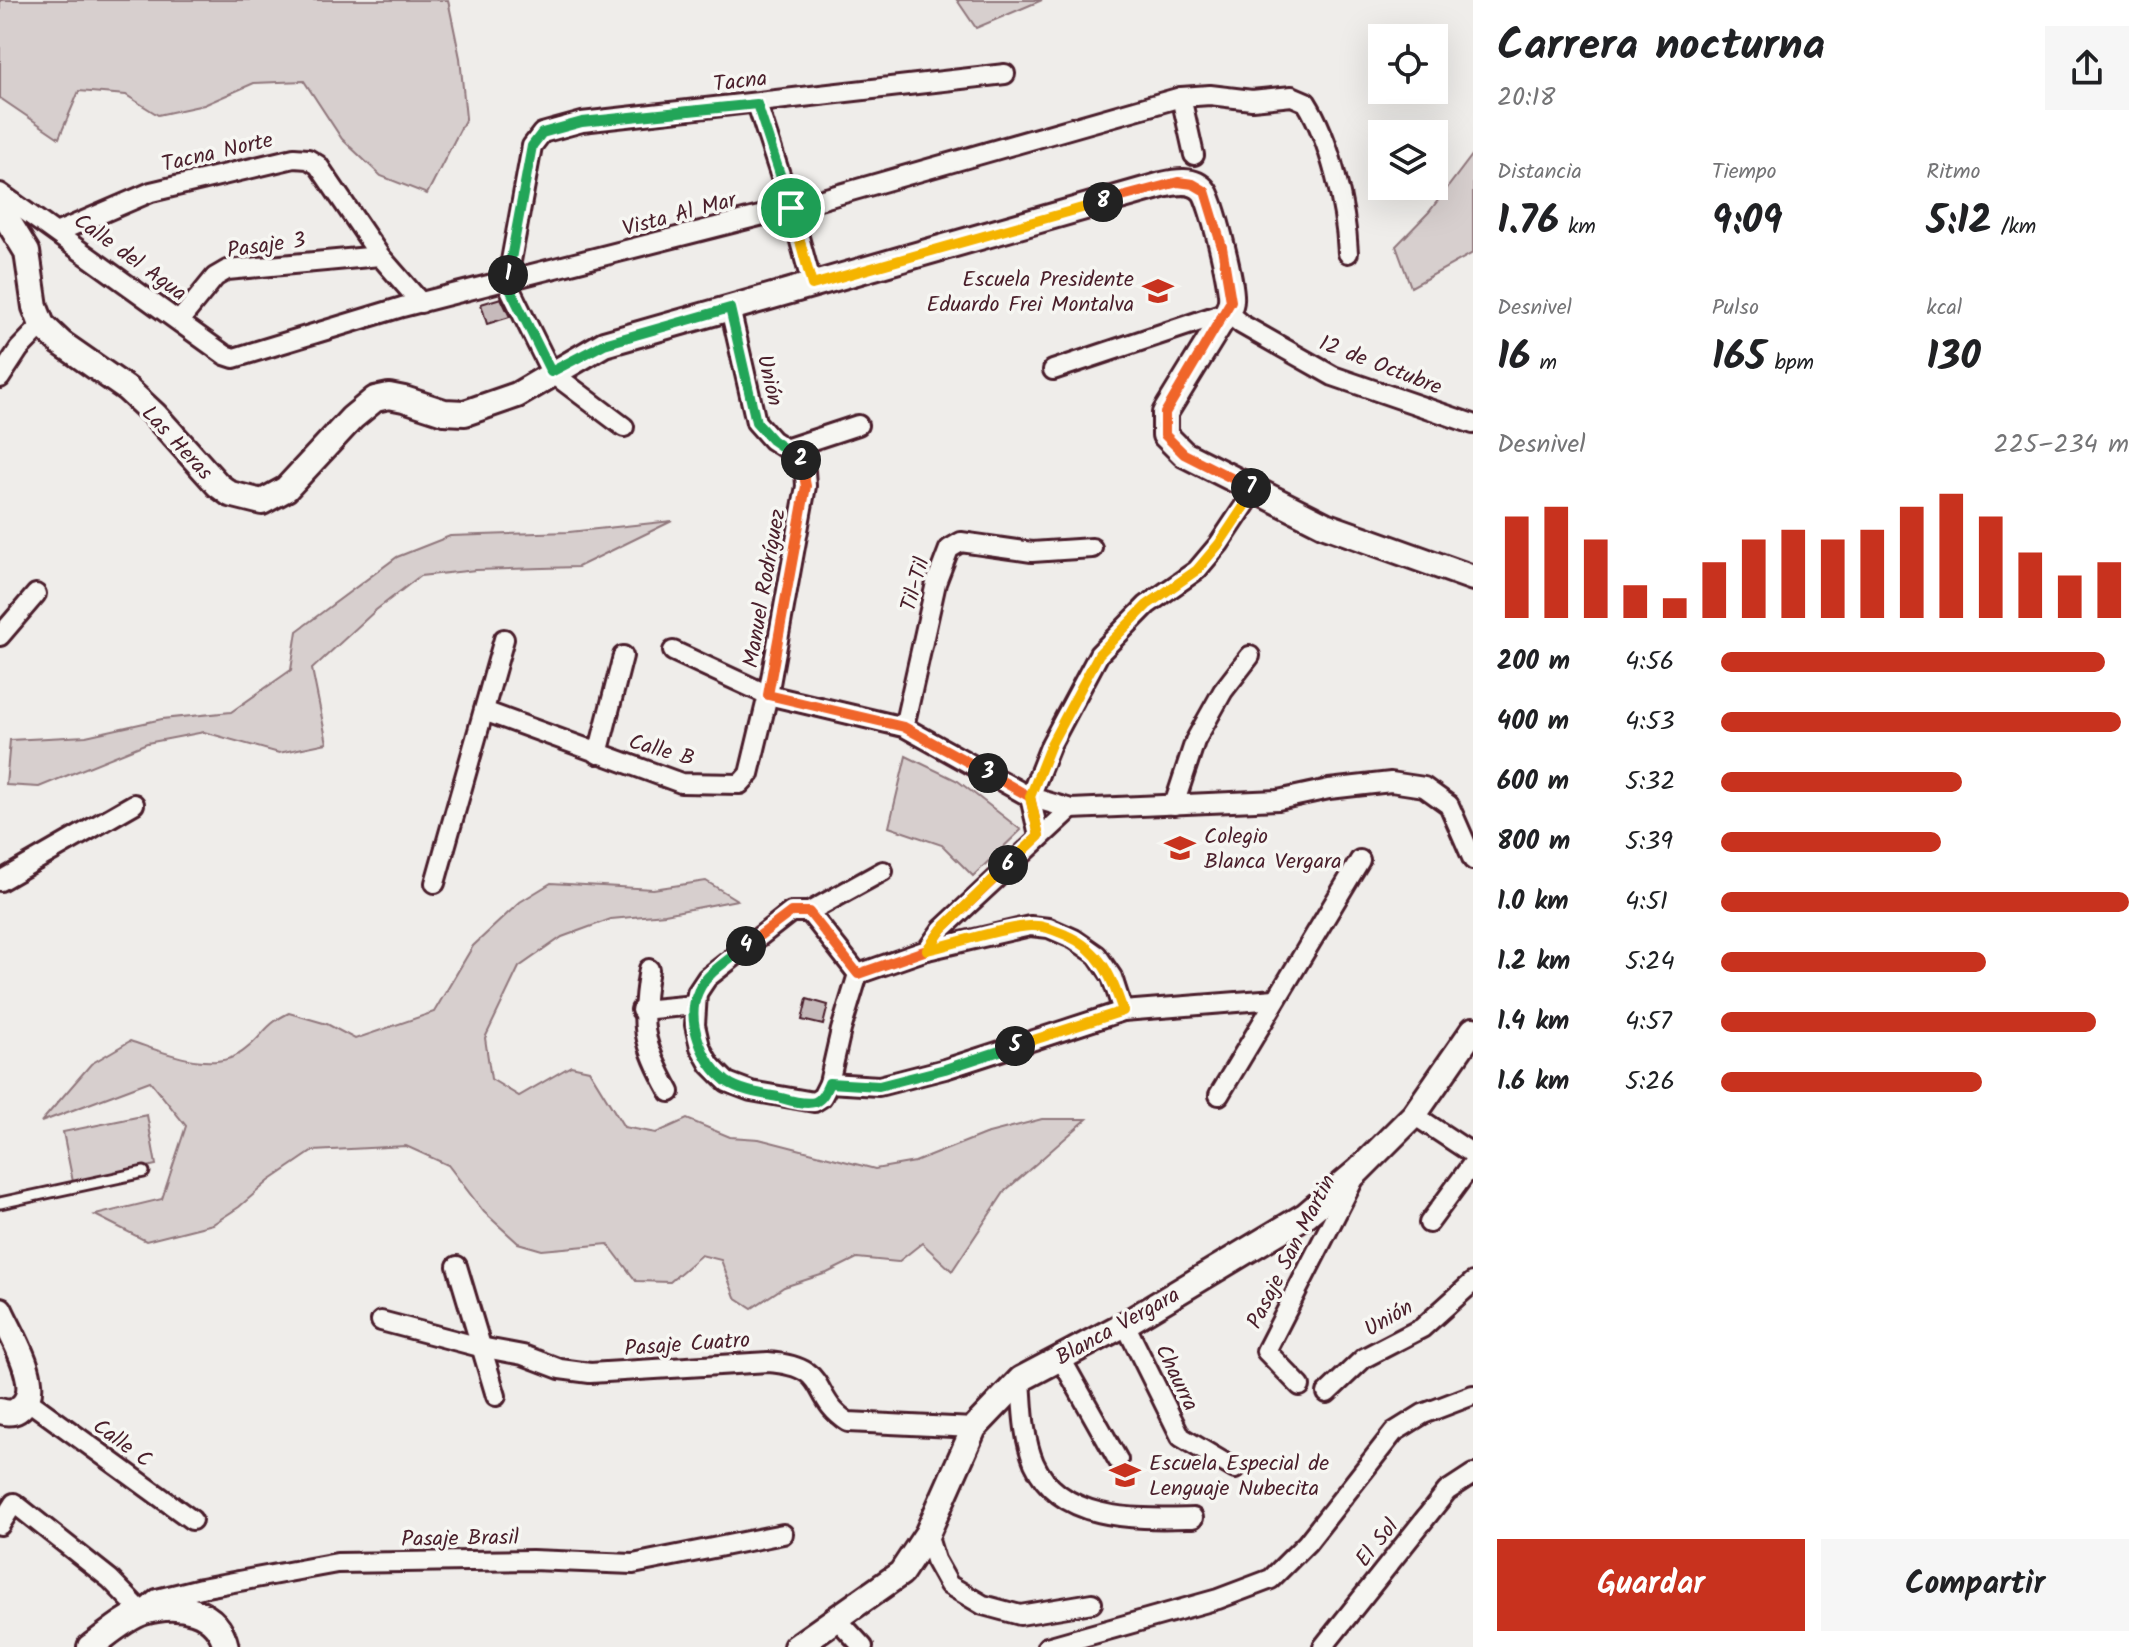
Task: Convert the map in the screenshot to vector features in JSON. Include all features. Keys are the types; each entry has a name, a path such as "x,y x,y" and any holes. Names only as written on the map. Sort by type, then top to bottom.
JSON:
{"street":[{"name":"Tacna","path":"507,283 532,146 542,133 582,122 1005,74"},
{"name":"Vista Al Mar","path":"234,358 421,303 791,208 1181,97 1210,95 1252,100 1292,96 1306,102 1333,170 1347,225 1348,253"},
{"path":"1181,97 1194,155"},
{"path":"757,104 812,285"},
{"name":"Tacna Norte","path":"58,232 164,188 294,158 308,159 318,165 380,256 421,303"},
{"path":"551,372 604,344 1178,182 1193,184 1205,191 1230,286 1231,301 1165,413 1165,435 1184,454 1325,525 1473,578"},
{"name":"Calle del Agua","path":"0,193 225,355 234,358"},
{"path":"0,208 27,252 35,307 42,325 19,349 0,378"},
{"name":"Pasaje 3","path":"180,320 215,277 227,270 380,256"},
{"path":"507,283 551,372 624,427"},
{"name":"Unión","path":"730,308 756,422 772,440 788,448"},
{"path":"1053,370 1227,312"},
{"name":"12 de Octubre","path":"1227,312 1241,324 1333,376 1473,424"},
{"name":"Las Heras","path":"42,325 61,343 127,389 155,415 218,485 230,494 254,502 274,497 286,489 352,418 375,399 389,396 444,412 465,413 517,395 551,372"},
{"path":"788,448 858,425"},
{"name":"Manuel Rodríguez","path":"768,695 806,486 800,458 788,448"},
{"path":"1039,836 1030,797 1051,744 1099,654 1147,605 1197,570 1219,544 1255,490"},
{"name":"Til-Til","path":"904,727 936,583 949,549 961,542 1032,552 1092,548"},
{"path":"0,636 36,594"},
{"path":"435,883 504,639"},
{"path":"673,651 768,695 904,727 1030,797 1071,809 1278,800 1364,784 1406,783 1424,787 1449,805 1473,860"},
{"path":"598,754 623,656"},
{"path":"1174,805 1195,741 1223,691 1250,656"},
{"name":"Calle B","path":"484,711 681,783 740,784 749,774 768,695"},
{"path":"0,881 134,804"},
{"path":"927,950 942,929 1071,809"},
{"path":"1219,1095 1360,860"},
{"path":"858,974 829,1083 822,1097 804,1103 727,1082 710,1065 700,1047 695,1005 697,993 707,978 791,912 809,912 883,871"},
{"path":"809,912 858,974"},
{"path":"858,974 927,950 1030,926 1049,928 1074,939 1097,955 1112,977 1123,1011"},
{"path":"649,969 641,1010 649,1055 670,1092"},
{"path":"829,1083 879,1086 945,1069 1123,1011 1275,999"},
{"path":"641,1010 695,1005"},
{"name":"Blanca Vergara","path":"798,1646 901,1573 927,1534 974,1428 1021,1379 1125,1324 1306,1215 1358,1171 1414,1115 1473,1030"},
{"path":"1414,1115 1473,1154"},
{"path":"1429,1223 1473,1163"},
{"name":"Pasaje San Martin","path":"1300,1386 1266,1351 1358,1171"},
{"path":"457,1266 496,1396"},
{"name":"Unión","path":"1327,1393 1364,1358 1422,1328 1473,1282"},
{"path":"0,1310 26,1366 29,1384 27,1400 11,1413 0,1411"},
{"name":"Pasaje Cuatro","path":"381,1321 523,1355 560,1369 590,1373 791,1363 809,1371 837,1414 848,1422 974,1428"},
{"name":"Chaurra","path":"1125,1324 1181,1437 1235,1469"},
{"path":"1060,1357 1118,1460"},
{"path":"1021,1379 1023,1423 1035,1465 1054,1489 1077,1507 1136,1519 1193,1518"},
{"path":"1047,1647 1218,1599 1271,1579 1307,1543 1394,1432 1423,1414 1473,1395"},
{"name":"Calle C","path":"27,1400 192,1520"},
{"name":"El Sol","path":"1323,1647 1447,1491 1473,1474"},
{"path":"0,1525 14,1503 110,1579 142,1612"},
{"name":"Pasaje Brasil","path":"142,1612 157,1599 337,1563 532,1560 633,1564 783,1534"},
{"path":"927,1534 935,1560 949,1585 983,1605 1020,1615 1092,1603"},
{"path":"90,1647 142,1612 163,1609 197,1611 214,1620 223,1632 226,1647"},
{"path":"837,1619 863,1647"}],"lane":[{"path":"0,1203 144,1172"}],"shaded area":[{"path":"0,0 448,0 460,58 466,118 427,194 381,176 342,139 304,81 254,83 204,105 158,115 126,95 79,91 59,138 0,98"},
{"path":"957,0 1042,0 976,28"},
{"path":"1473,154 1473,253 1411,287 1396,246 1438,200 1448,200 1448,187"},
{"path":"672,521 578,567 476,570 420,576 376,610 312,669 327,743 279,753 204,732 147,743 39,787 6,785 10,740 86,736 162,719 231,712 291,670 297,631 397,557 450,536 569,532"},
{"path":"906,756 958,781 1021,830 973,876 942,845 889,827"},
{"path":"706,881 737,900 665,914 611,919 562,937 519,967 485,1038 491,1079 519,1096 571,1066 589,1070 624,1127 656,1133 687,1119 730,1137 759,1139 875,1169 915,1162 985,1134 1042,1119 1087,1119 1005,1191 952,1271 922,1243 898,1262 857,1258 827,1273 784,1287 752,1308 735,1297 721,1260 701,1255 670,1282 636,1281 608,1244 542,1250 518,1243 484,1212 448,1165 406,1146 313,1151 213,1224 146,1241 95,1215 162,1199 186,1126 150,1081 41,1122 91,1064 130,1041 189,1059 220,1061 246,1049 269,1026 289,1013 327,1024 355,1039 434,1012 473,946 520,902 551,883 653,889"},
{"path":"147,1115 156,1165 73,1182 63,1132"}],"building":[{"path":"501,298 510,317 487,324 481,304"},
{"path":"807,999 828,1005 823,1025 802,1020"}],"place":[{"name":"Escuela Presidente Eduardo Frei Montalva","path":"1158,291"},
{"name":"Colegio Blanca Vergara","path":"1180,848"},
{"name":"Escuela Especial de Lenguaje Nubecita","path":"1125,1475"}],"route":[{"path":"791,208 757,104 582,122 552,129 542,133 532,146 507,283 551,372 604,344 730,308 756,422 772,440 800,458 805,471 806,486 768,695 904,727 1030,797 1039,836 942,929 927,950 858,974 809,912 799,910 768,928 707,978 697,993 695,1025 700,1047 710,1065 727,1082 804,1103 822,1097 829,1083 879,1086 945,1069 1123,1011 1112,977 1097,955 1074,939 1049,928 1030,926 927,950 942,929 990,882 1039,836 1030,797 1051,744 1099,654 1147,605 1197,570 1219,544 1255,490 1184,454 1165,435 1165,413 1231,301 1222,247 1205,191 1193,184 1178,182 1162,185 812,285 791,208"}]}
